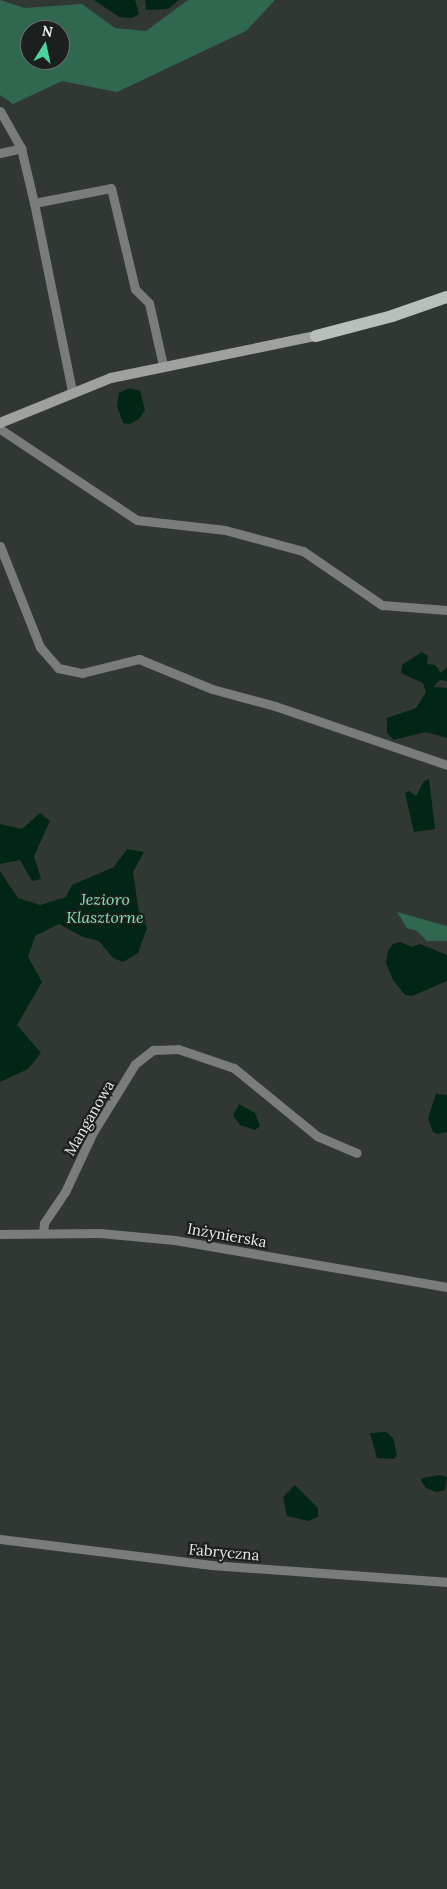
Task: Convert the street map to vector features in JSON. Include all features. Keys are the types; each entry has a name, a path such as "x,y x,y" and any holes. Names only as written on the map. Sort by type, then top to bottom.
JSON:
{"main road":[{"path":"0,424 72,392 163,365 316,336 392,316 447,297"},
{"path":"316,336 356,332 447,304"}],"street":[{"path":"0,111 21,148 72,392"},
{"path":"0,153 21,148"},
{"path":"34,203 111,188 135,289 149,303 163,365"},
{"path":"0,429 137,520 225,530 303,551 382,605 447,610"},
{"path":"0,546 40,647 58,668 82,672 139,659 212,689 275,706 447,765"},
{"name":"Manganowa","path":"43,1233 44,1223 65,1192 92,1134 136,1064 153,1050 178,1049 234,1068 317,1136 357,1153"},
{"name":"Inżynierska","path":"0,1234 100,1233 175,1240 447,1287"},
{"name":"Fabryczna","path":"0,1539 211,1565 447,1582"}],"shaded area":[{"path":"0,0 25,8 82,4 115,28 146,31 188,0 275,0 246,31 117,92 62,81 13,104 0,95"},
{"path":"397,912 447,926 447,941 427,941 417,931 407,928"}],"water":[{"path":"94,0 135,0 139,14 132,18 119,17"},
{"path":"145,0 179,0 168,9 146,10"},
{"path":"130,388 140,391 145,410 139,419 130,424 123,423 117,406 119,393"},
{"path":"422,652 428,656 427,664 435,665 441,673 447,667 447,681 440,680 433,687 447,688 447,738 426,732 394,740 387,733 387,718 416,708 426,692 423,683 401,673 402,665"},
{"path":"429,779 435,829 414,832 405,793 409,791 416,796 424,781"},
{"name":"Jezioro Klasztorne","path":"40,813 50,821 34,856 41,879 32,881 20,860 0,864 0,824 22,829"},
{"name":"Jezioro Klasztorne","path":"127,849 144,852 133,872 139,913 147,928 138,953 123,962 113,958 99,941 83,937 59,924 35,936 28,957 42,982 17,1025 41,1053 28,1069 0,1082 0,871 18,898 40,905 66,897 72,885 114,867"},
{"path":"400,942 412,947 420,944 447,955 447,981 412,996 405,995 393,980 386,963 388,951 393,944"},
{"path":"436,1094 447,1095 447,1132 438,1134 433,1132 428,1118"},
{"path":"239,1104 255,1113 260,1126 255,1130 240,1125 233,1115"},
{"path":"386,1432 393,1438 397,1455 394,1459 377,1458 370,1433"},
{"path":"440,1475 447,1477 445,1490 436,1492 426,1488 421,1481 422,1478"},
{"path":"295,1485 318,1508 318,1517 308,1521 287,1516 283,1497"}]}
